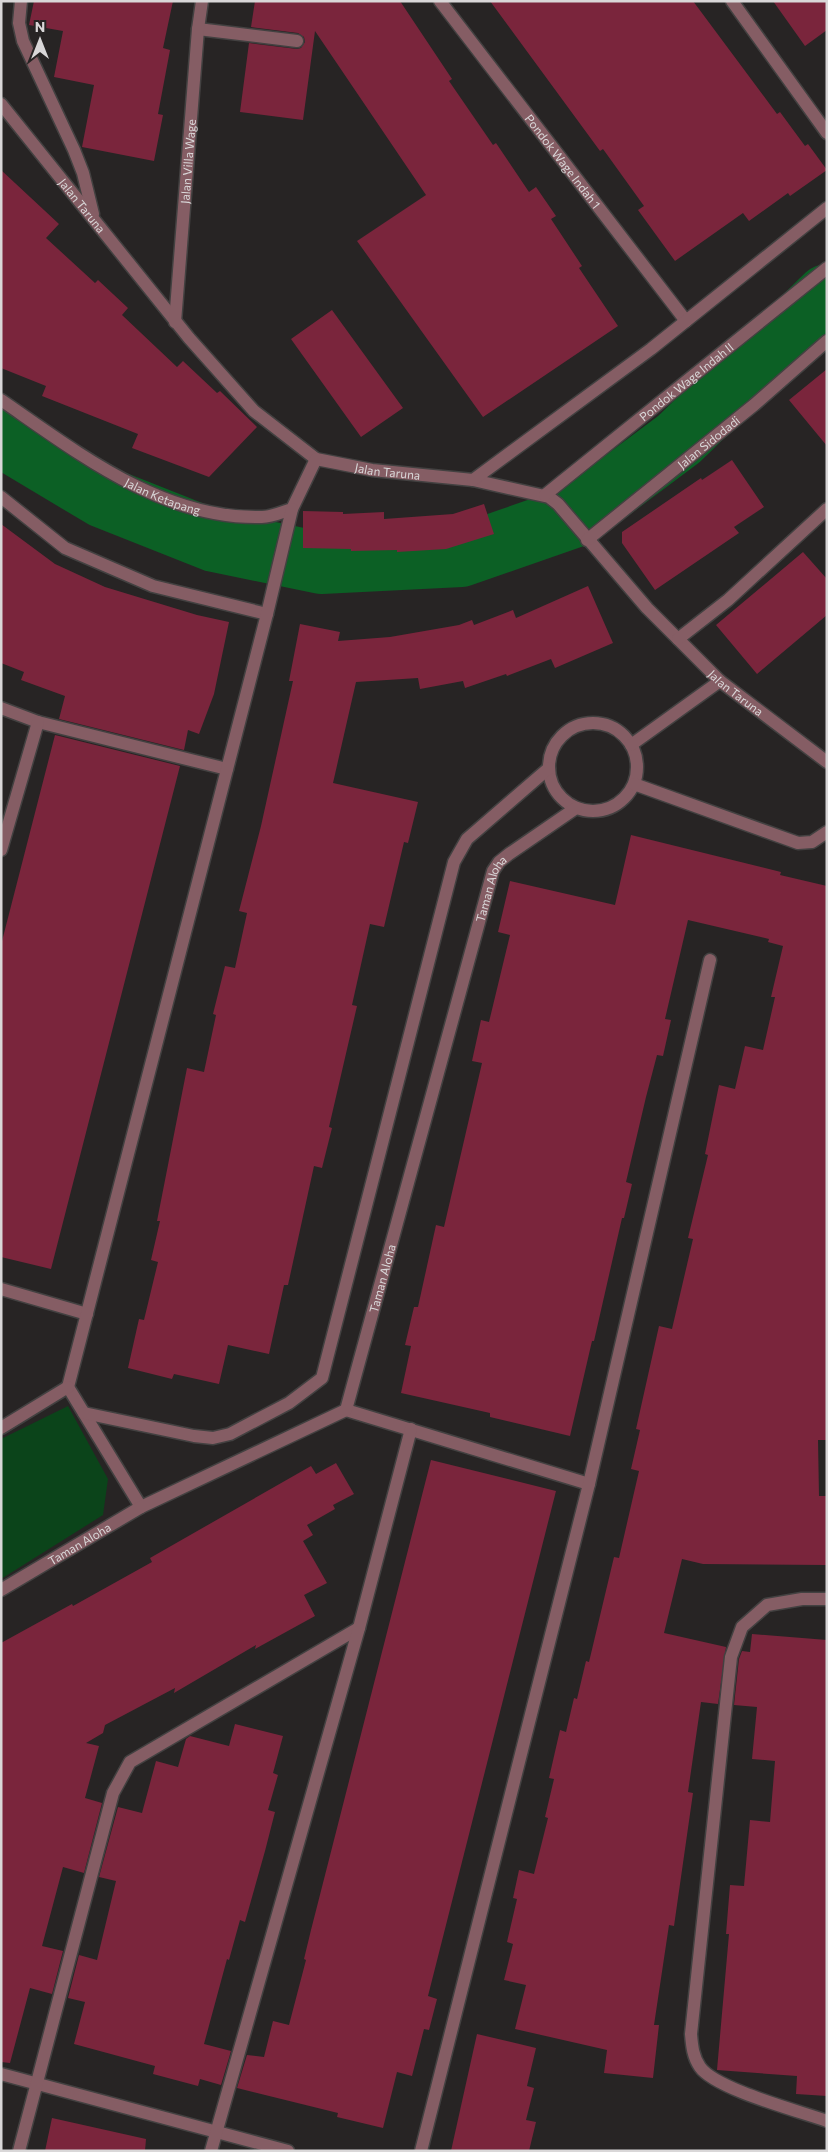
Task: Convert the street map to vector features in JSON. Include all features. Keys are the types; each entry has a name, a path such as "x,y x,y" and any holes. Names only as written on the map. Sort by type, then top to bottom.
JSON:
{"street":[{"path":"21,1 20,23 23,41 74,150 83,173 94,218"},
{"name":"Jalan Villa Wage","path":"175,322 198,29 202,1"},
{"name":"Pondok Wage Indah 1","path":"440,1 686,321"},
{"path":"732,1 827,133"},
{"path":"198,29 297,41"},
{"name":"Jalan Taruna","path":"1,104 94,218 175,322 254,411 316,459 372,470 473,480 545,495 558,504 601,557 720,681 827,762"},
{"path":"473,480 686,321 827,208"},
{"name":"Pondok Wage Indah II","path":"545,495 827,268"},
{"name":"Jalan Sidodadi","path":"587,540 754,405 827,341"},
{"name":"Jalan Ketapang","path":"1,400 90,462 171,500 222,515 264,517 292,509"},
{"path":"1,1428 68,1387 272,596 292,509 316,459"},
{"path":"1,497 66,548 153,586 267,614"},
{"path":"678,639 728,600 827,509"},
{"path":"631,745 720,681"},
{"path":"1,708 38,722 227,769"},
{"path":"1,850 38,722"},
{"path":"595,723 609,727 621,734 631,745 636,757 634,784 626,796 616,805 603,810 590,811 576,808 562,799 552,784 549,768 551,753 558,741 568,731 581,725 595,723"},
{"path":"84,1413 194,1436 213,1438 230,1434 289,1403 322,1378 454,862 467,839 549,768"},
{"path":"634,784 798,843 812,842 827,832"},
{"name":"Taman Aloha","path":"1,1590 141,1507 346,1410 493,872 499,862 509,854 576,808"},
{"path":"421,2151 589,1484 710,960"},
{"path":"1,1289 87,1314"},
{"path":"68,1387 141,1507"},
{"path":"346,1410 589,1484"},
{"path":"211,2151 359,1628 411,1429"},
{"path":"827,1599 802,1599 767,1605 742,1627 731,1657 691,2034 693,2051 701,2068 718,2082 827,2121"},
{"path":"19,2151 113,1793 130,1762 359,1628"},
{"path":"1,2074 288,2151"}],"green space":[{"path":"68,1406 108,1479 103,1515 1,1579 1,1439"}],"building":[{"path":"34,1 173,1 163,48 170,50 158,114 163,115 154,161 82,147 94,85 54,77 63,31 29,25"},
{"path":"255,1 400,1 452,79 449,81 493,145 496,143 529,192 536,187 556,216 551,219 582,266 579,268 618,326 483,417 357,241 426,195 315,31 303,120 240,112 249,43 297,49 301,48 305,42 304,37 298,33 251,27"},
{"path":"490,1 693,1 777,114 780,112 805,146 808,144 827,170 790,196 788,193 749,221 743,213 675,261 638,210 644,206 603,149 600,151"},
{"path":"773,1 827,1 827,30 805,46"},
{"path":"1,170 59,224 46,238 95,283 98,280 128,308 122,315 177,367 183,361 217,393 220,391 257,427 209,477 132,448 138,434 42,396 46,386 1,368"},
{"path":"332,310 403,408 361,437 291,339"},
{"path":"827,369 827,446 789,400"},
{"path":"732,460 764,507 734,527 739,533 655,590 622,543 622,532 701,478 702,480"},
{"path":"484,504 494,534 446,549 397,552 397,550 351,551 351,549 303,548 303,511 343,512 343,514 384,512 384,519 453,514"},
{"path":"1,524 55,564 105,587 197,615 229,622 214,694 199,734 188,730 184,750 59,719 65,696 21,680 24,672 1,663"},
{"path":"803,552 827,579 827,615 757,674 716,625"},
{"path":"588,586 613,643 555,668 551,659 507,676 506,674 465,688 463,681 420,689 418,678 356,682 333,783 418,802 408,843 404,842 384,927 370,924 352,1005 357,1006 329,1127 332,1128 322,1168 314,1166 288,1285 284,1285 269,1354 228,1345 219,1384 174,1374 172,1379 128,1368 139,1319 144,1320 158,1262 151,1260 160,1221 157,1221 187,1068 204,1072 216,1015 213,1014 225,966 235,968 247,913 239,911 261,826 293,681 289,681 300,624 340,632 338,641 390,637 459,625 472,620 474,625 513,610 516,618"},
{"path":"55,735 180,766 51,1269 1,1257 1,945"},
{"path":"631,835 781,872 780,875 827,886 827,1440 818,1440 819,1496 827,1496 827,1565 703,1564 682,1559 664,1633 726,1647 718,1704 701,1702 688,1792 693,1793 674,1926 669,1925 654,2025 659,2025 653,2078 604,2073 607,2050 515,2029 526,1985 504,1980 513,1944 507,1942 517,1899 513,1898 519,1870 534,1874 548,1818 545,1817 554,1779 549,1778 560,1730 566,1732 574,1698 577,1699 586,1661 589,1662 614,1557 619,1558 639,1471 631,1469 640,1430 636,1429 659,1326 672,1329 693,1239 688,1238 708,1155 705,1154 719,1085 735,1089 745,1046 763,1050 775,997 771,997 783,946 768,942 769,939 688,920 665,1019 671,1020 663,1056 657,1055 646,1097 626,1182 632,1184 624,1218 622,1218 570,1436 490,1417 490,1413 401,1393 411,1346 405,1345 414,1307 418,1307 436,1225 444,1227 482,1063 472,1061 481,1020 489,1022 510,935 498,932 510,881 615,905"},
{"path":"431,1460 556,1491 428,1996 437,1999 429,2030 424,2029 412,2076 397,2072 383,2128 337,2117 338,2113 237,2088 247,2055 264,2057 273,2021 289,2025 306,1960 304,1959 311,1930"},
{"path":"336,1463 354,1494 333,1505 335,1509 307,1525 313,1535 303,1541 327,1583 304,1595 315,1616 255,1649 256,1645 174,1693 175,1688 105,1725 103,1733 86,1743 99,1746 85,1798 102,1803 84,1873 63,1867 42,1946 63,1951 52,1994 30,1988 10,2063 1,2062 1,1643 152,1562 150,1558 311,1466 316,1474"},
{"path":"752,1634 827,1640 827,2096 796,2094 797,2076 717,2070 729,1934 726,1934 730,1885 744,1886 750,1820 770,1822 775,1761 752,1759 757,1707 734,1705 739,1659 742,1651 750,1652"},
{"path":"235,1724 283,1736 273,1773 278,1775 268,1810 275,1812 265,1851 245,1922 240,1920 229,1960 227,1959 204,2044 231,2051 221,2085 200,2079 198,2086 153,2074 155,2066 74,2044 85,2002 68,1998 79,1955 97,1960 116,1881 99,1877 118,1807 142,1813 156,1761 178,1767 186,1739 190,1736 229,1746"},
{"path":"477,2034 536,2048 527,2086 534,2088 526,2120 536,2122 529,2151 451,2151"},
{"path":"52,2118 146,2139 145,2151 45,2151"}],"waterway":[{"path":"1,436 103,497 214,541 321,563 461,556 576,516 679,439 827,295"}]}
